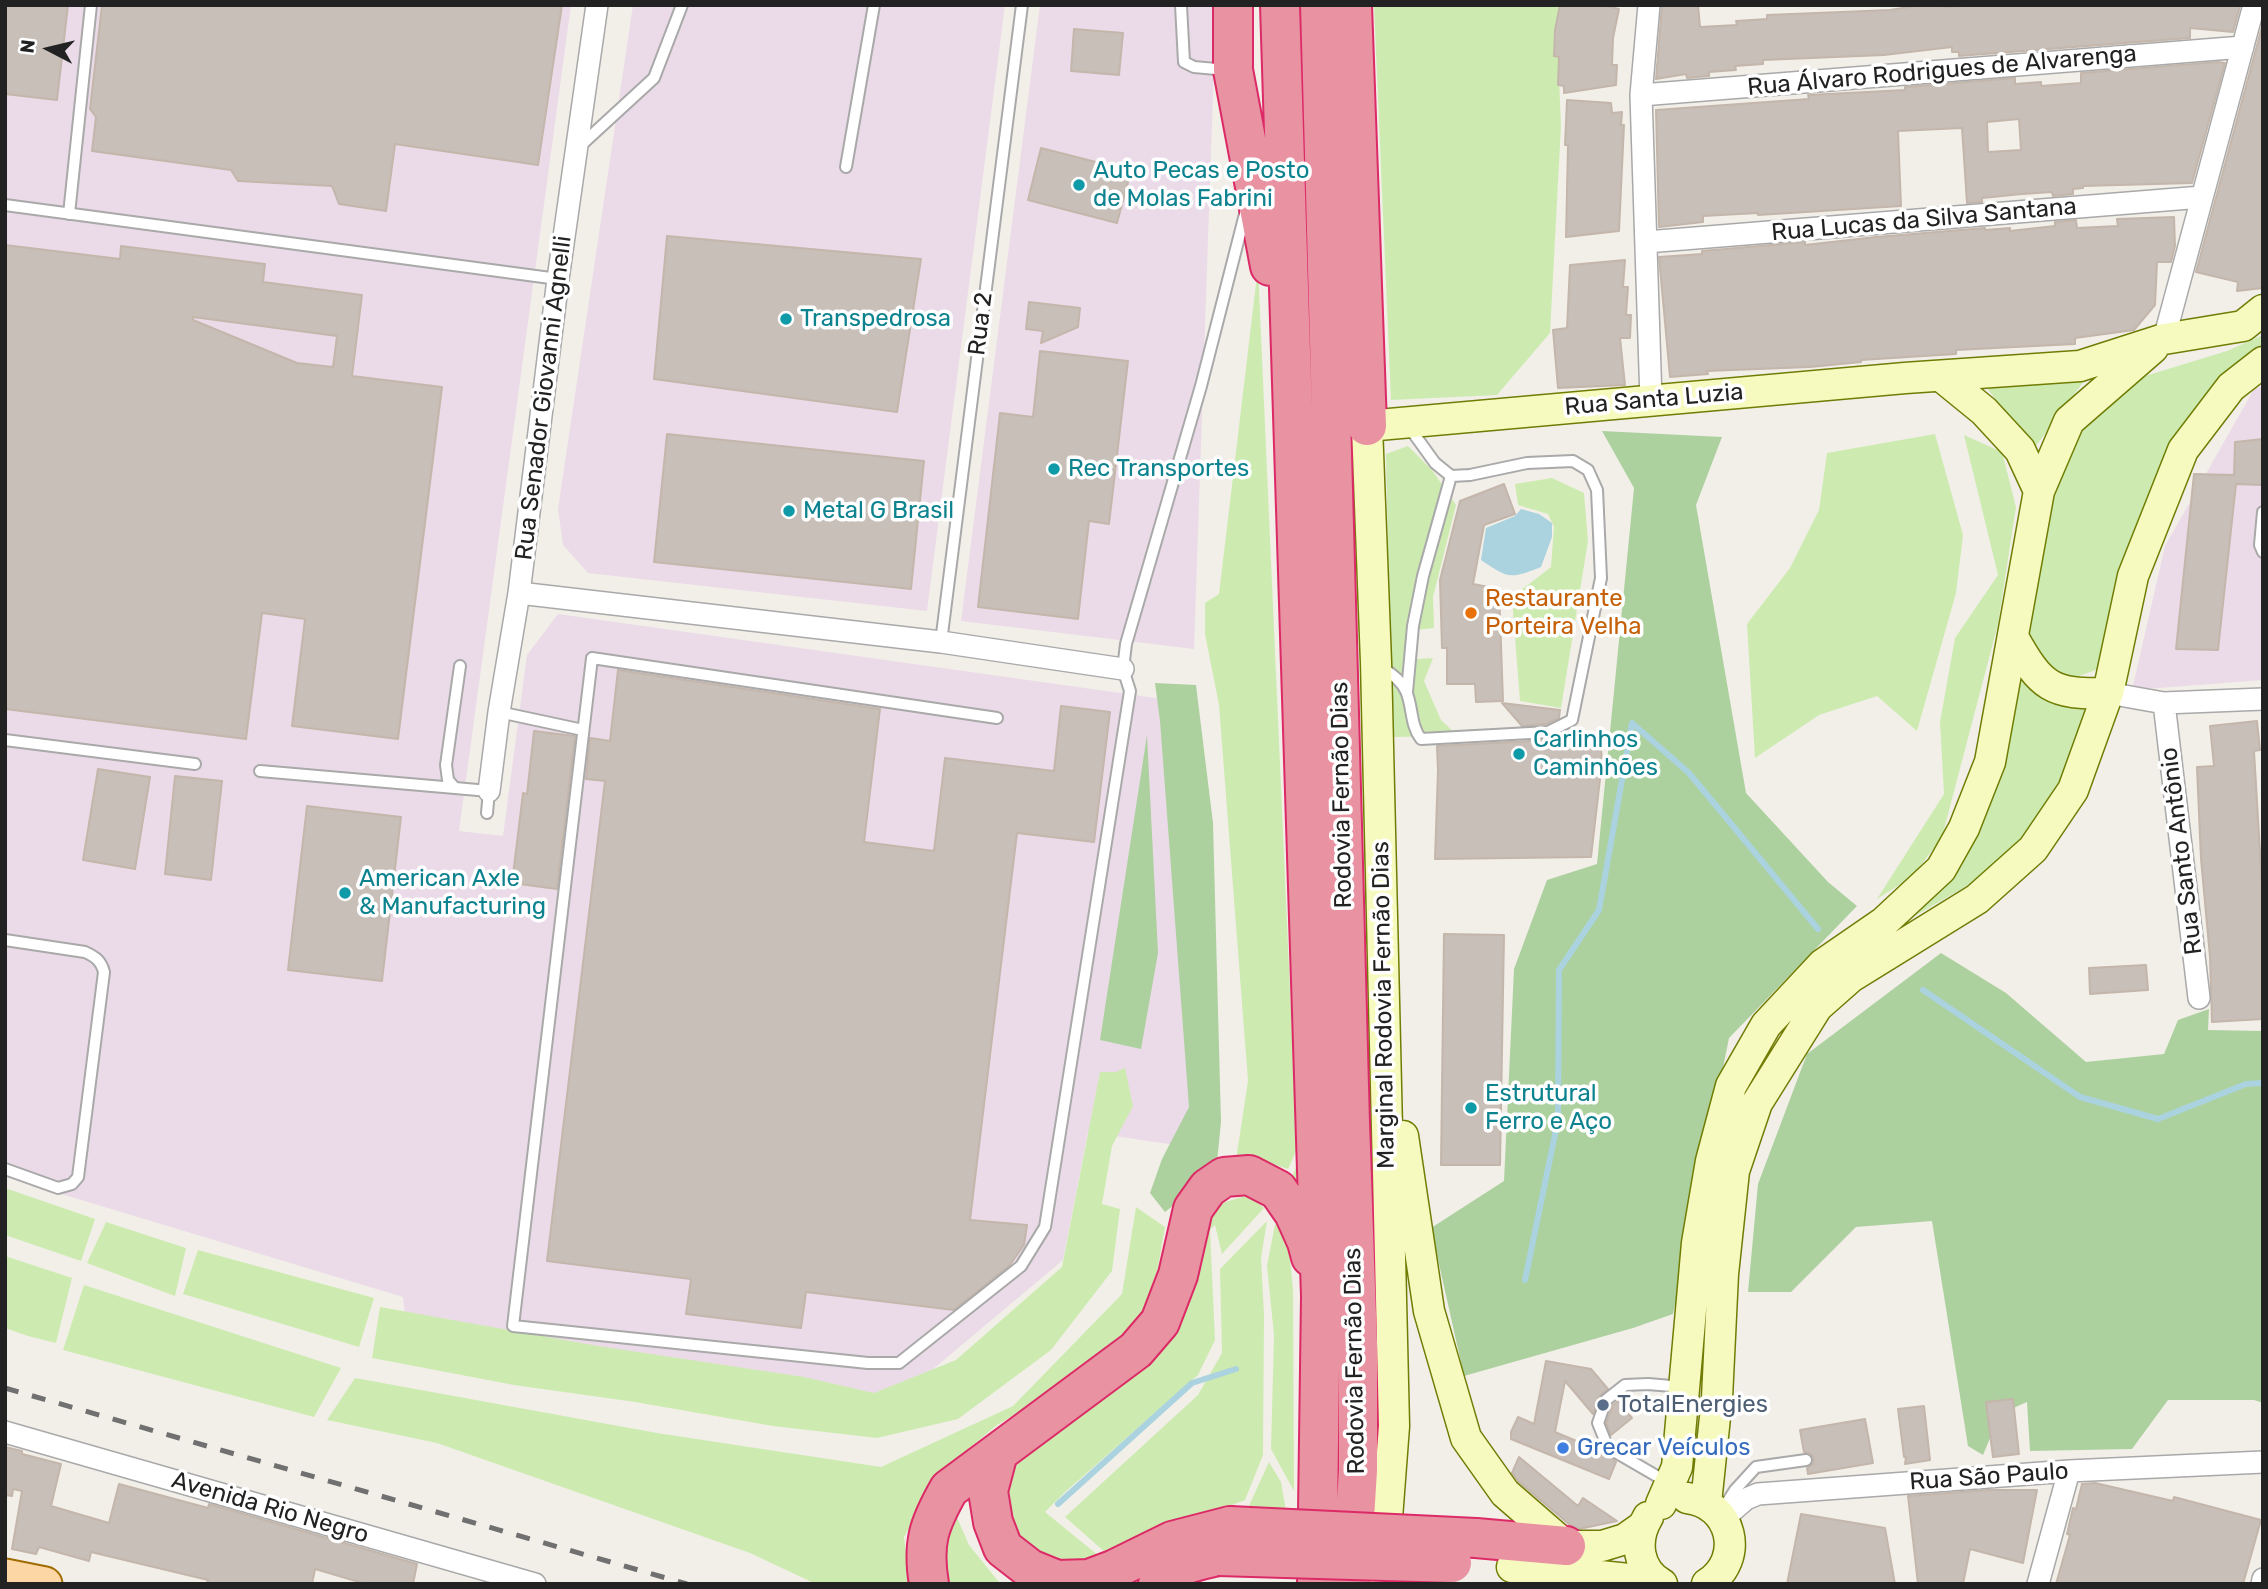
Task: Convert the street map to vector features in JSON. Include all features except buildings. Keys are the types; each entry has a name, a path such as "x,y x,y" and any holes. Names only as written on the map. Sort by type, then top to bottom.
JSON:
{"highway":[{"path":"1233,5 1233,71 1292,371"},
{"name":"Rodovia Fernão Dias","path":"1280,5 1321,1296 1317,1584"},
{"name":"Rodovia Fernão Dias","path":"1320,5 1358,1342 1357,1470 1351,1584"},
{"path":"1352,5 1367,426"},
{"path":"929,1584 925,1545 934,1515 949,1489 1136,1350 1160,1322 1178,1275 1194,1209 1208,1188 1224,1177 1249,1175 1278,1190 1294,1213 1307,1242 1321,1296"},
{"path":"998,1453 988,1491 993,1522 1003,1548 1030,1569 1057,1580 1089,1579 1172,1541 1464,1550 1566,1546"},
{"path":"1158,1584 1164,1577 1224,1541"},
{"path":"1464,1550 1521,1575"}],"main road":[{"name":"Rua Santa Luzia","path":"1367,426 2080,366 2164,339 2242,326 2263,310"},
{"path":"1660,1583 1647,1571 1640,1557 1639,1542 1642,1527 1665,1494 1677,1467 1697,1243 1711,1161 1731,1087 1766,1025 1823,964 1884,922 1941,869 1964,828 1990,762 2039,491 2069,421 2164,339"},
{"path":"1707,1584 1725,1568 1730,1554 1731,1538 1716,1512 1717,1398 1723,1273 1734,1171 1757,1103 1816,1007 1851,977 1977,899 2033,849 2073,790 2108,693 2133,576 2183,450 2231,387 2263,362"},
{"path":"1941,376 1984,411 2020,450 2039,491"},
{"name":"Marginal Rodovia Fernão Dias","path":"1367,426 1376,662 1394,1426 1382,1584"},
{"path":"2013,637 2027,661 2043,680 2062,692 2108,693"},
{"path":"1384,991 1429,1311 1466,1438 1505,1493 1566,1546 1602,1546 1625,1539 1642,1527"},
{"path":"1665,1494 1684,1497 1716,1512"},
{"path":"1730,1554 1740,1584"},
{"path":"1521,1575 1564,1571 1660,1583"},
{"path":"5,1576 45,1584"}],"street":[{"name":"Rua Senador Giovanni Agnelli","path":"489,791 499,712 520,593 558,279 597,5"},
{"path":"1649,5 1642,95 1651,400"},
{"path":"2164,339 2254,5"},
{"name":"Rua Álvaro Rodrigues de Alvarenga","path":"1642,95 2243,47"},
{"name":"Rua Lucas da Silva Santana","path":"1646,242 2202,197"},
{"path":"520,593 941,642 1123,669"},
{"path":"2108,693 2164,703 2263,699"},
{"name":"Rua Santo Antônio","path":"2164,703 2199,998"},
{"name":"Avenida Rio Negro","path":"5,1432 473,1576 535,1584"},
{"name":"Rua São Paulo","path":"1716,1512 1758,1494 2069,1471 2263,1462"},
{"path":"2038,1584 2069,1471"}],"lane":[{"path":"69,214 91,5"},
{"path":"578,148 654,78 682,5"},
{"path":"846,167 874,5"},
{"name":"Rua 2","path":"941,642 1022,5"},
{"path":"1181,5 1184,62 1194,67 1233,71"},
{"path":"997,718 592,658 513,1326 868,1363 899,1363 1021,1266 1045,1227 1130,691 1123,669 1126,644 1200,386 1253,180"},
{"path":"5,205 558,279"},
{"path":"1405,422 1435,463 1451,476 1527,463 1573,461 1588,470 1597,489 1601,578 1572,720 1548,732 1427,741 1422,740 1415,730 1407,692 1413,626 1435,528 1451,476"},
{"path":"2263,512 2260,545 2263,552"},
{"path":"1376,662 1399,680 1407,692"},
{"path":"454,788 448,780 446,765 460,666"},
{"path":"499,712 583,730"},
{"path":"5,740 195,764"},
{"path":"260,771 489,791 487,813"},
{"path":"5,940 85,952 101,963 104,972 78,1177 72,1184 58,1188 5,1169"},
{"path":"1665,1494 1606,1443 1598,1423 1606,1400 1625,1385 1684,1387"},
{"path":"1716,1512 1756,1468 1806,1460"}],"shaded area":[{"path":"5,5 571,5 459,831 503,836 527,655 558,614 1170,700 1202,1149 1088,1132 1063,1260 913,1386 870,1400 406,1324 403,1297 5,1177"},
{"path":"633,5 1005,5 927,611 588,573 563,545 558,509"},
{"path":"1040,5 1216,5 1194,649 961,621"},
{"path":"2263,386 2263,680 2132,690 2165,546 2254,389"}],"green space":[{"path":"1374,5 1565,5 1557,28 1561,126 1550,333 1497,395 1391,400"},
{"path":"1258,267 1297,1149 1288,1169 1245,1155 1243,1163 1290,1182 1299,1160 1300,1206 1235,1166 1248,1081 1219,705 1205,634 1205,603 1219,594"},
{"path":"2263,335 2263,349 2180,441 2147,497 2101,668 2074,678 2056,675 2041,662 2024,632 2060,461 2085,415 2122,383 2227,351"},
{"path":"2090,373 2033,450 1979,377"},
{"path":"1602,431 1722,437 1696,505 1746,793 1828,882 1857,906 1729,1038 1673,1314 1464,1376 1431,1228 1504,1181 1514,969 1547,880 1597,864 1634,488"},
{"path":"1935,434 1963,535 1956,593 1917,731 1877,696 1819,715 1755,758 1747,624 1790,568 1819,510 1827,453"},
{"path":"1964,435 2002,452 2016,507 1998,624 1942,837 1912,877 1877,899 1944,794 1940,722 1955,638 1998,575"},
{"path":"1408,446 1432,470 1456,505 1433,597 1434,628 1415,630 1417,659 1433,658 1424,681 1441,720 1458,736 1392,737 1386,454"},
{"path":"1552,478 1584,493 1588,541 1561,708 1520,701 1513,611 1516,594 1551,567 1554,527 1548,514 1518,505 1515,484"},
{"path":"2016,674 2041,694 2094,704 2065,781 1999,867 1889,931 1963,858 1985,819"},
{"path":"1155,683 1196,685 1213,823 1221,1122 1216,1172 1165,1212 1150,1193 1162,1159 1189,1107"},
{"path":"1147,735 1158,953 1141,1049 1100,1040"},
{"path":"1941,953 2006,993 2086,1062 2164,1054 2178,1020 2209,1009 2208,1030 2263,1031 2263,1403 2254,1400 2168,1400 2132,1449 2030,1451 2027,1402 2000,1414 1983,1455 1968,1446 1932,1221 1856,1227 1791,1292 1748,1292 1758,1184 1807,1054"},
{"path":"1125,1068 1133,1106 1112,1146 1102,1204 1120,1209 1112,1271 1051,1350 958,1419 877,1438 773,1426 635,1402 514,1385 372,1358 380,1307 598,1346 804,1377 874,1393 956,1360 1062,1267 1100,1072 1116,1072"},
{"path":"5,1188 95,1219 81,1261 5,1235"},
{"path":"1248,1195 1264,1208 1222,1254 1215,1225 1210,1230 1215,1340 1198,1375 1045,1512 1099,1556 1084,1566 1050,1567 1022,1549 1002,1507 1009,1465 1122,1384 1166,1345 1191,1293 1199,1233 1216,1205"},
{"path":"1136,1207 1165,1227 1149,1317 1105,1360 997,1425 942,1471 904,1537 910,1584 816,1584 750,1553 437,1443 327,1420 355,1378 657,1433 881,1467 1013,1406 1122,1294"},
{"path":"1276,1219 1287,1231 1293,1289 1294,1491 1271,1449 1274,1335 1267,1266"},
{"path":"1267,1221 1261,1258 1264,1315 1263,1455 1245,1500 1106,1553 1065,1517 1198,1395 1222,1353 1220,1269"},
{"path":"106,1222 186,1248 175,1296 87,1263"},
{"path":"198,1250 374,1298 359,1347 183,1294"},
{"path":"5,1256 72,1278 56,1343 5,1328"},
{"path":"84,1285 341,1368 314,1417 63,1350"},
{"path":"1269,1462 1281,1482 1286,1511 1247,1510"},
{"path":"952,1506 969,1545 998,1581 1004,1584 940,1584"}],"water":[{"path":"1521,509 1539,514 1552,523 1552,537 1541,567 1522,574 1504,574 1481,560 1486,528 1515,516"}],"waterway":[{"path":"1525,1280 1558,1120 1559,970 1599,910 1632,723 1689,773 1818,929"},
{"path":"1923,990 2080,1097 2158,1119 2246,1084 2263,1083"},
{"path":"1058,1504 1192,1383 1236,1369"}],"railway":[{"path":"5,1388 687,1584"}],"place":[{"name":"Auto Pecas e Posto de Molas Fabrini","path":"1079,185"},
{"name":"Transpedrosa","path":"786,319"},
{"name":"Rec Transportes","path":"1054,469"},
{"name":"Metal G Brasil","path":"789,511"},
{"name":"Restaurante Porteira Velha","path":"1471,613"},
{"name":"Carlinhos Caminhões","path":"1519,754"},
{"name":"American Axle & Manufacturing","path":"345,893"},
{"name":"Estrutural Ferro e Aço","path":"1471,1108"},
{"name":"TotalEnergies","path":"1603,1405"},
{"name":"Grecar Veículos","path":"1563,1448"}]}
